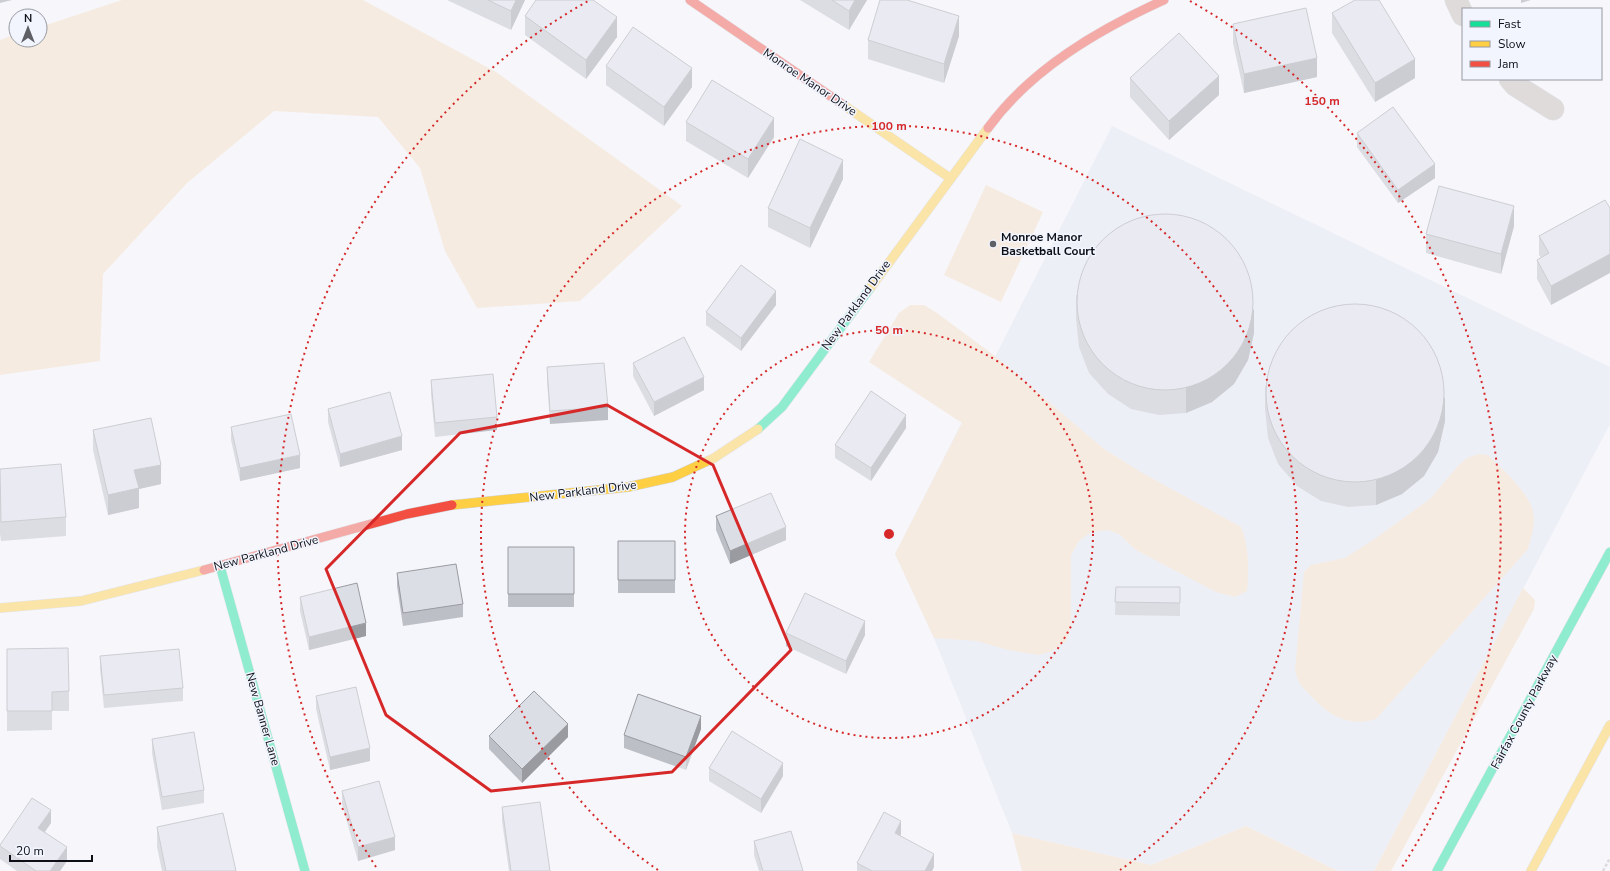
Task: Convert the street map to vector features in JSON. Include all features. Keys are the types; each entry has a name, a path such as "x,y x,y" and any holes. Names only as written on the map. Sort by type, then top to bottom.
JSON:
{"main road":[{"name":"Monroe Manor Drive","path":"690,0 950,178"},
{"name":"New Parkland Drive","path":"0,608 80,601 220,566 429,509 451,505 628,487 673,476 714,458 751,435 782,407 1002,109 1029,83 1058,59 1122,19 1164,0"},
{"name":"Fairfax County Parkway","path":"1437,871 1610,552"},
{"name":"New Banner Lane","path":"220,566 305,871"},
{"path":"1531,871 1610,725"}],"street":[{"path":"1456,0 1462,12"},
{"path":"1511,80 1515,85 1553,109"}],"path":[{"path":"1603,871 1610,858"}],"highlighted area":[{"path":"607,405 713,465 791,650 672,772 491,791 386,715 326,569 460,433"}],"shaded area":[{"path":"122,0 363,0 496,72 682,206 580,301 477,308 445,251 420,168 378,117 274,111 187,183 103,274 100,361 0,375 0,40 8,37 8,48 48,48 48,24"},
{"path":"1112,126 1610,367 1610,424 1374,871 1338,871 1246,826 1151,865 1012,833 934,638 895,554"},
{"name":"Monroe Manor Basketball Court","path":"986,185 1043,212 1001,302 944,275"},
{"path":"910,305 924,305 995,356 1104,449 1144,474 1241,527 1246,542 1248,558 1247,591 1235,597 1216,592 1136,550 1119,534 1108,530 1091,532 1079,541 1071,555 1071,627 1066,641 1052,651 1039,655 1008,650 977,641 934,638 895,554 962,423 869,362 899,313"},
{"path":"1479,454 1488,455 1521,489 1530,504 1534,522 1528,549 1376,719 1356,722 1348,721 1332,714 1318,703 1303,687 1297,678 1295,670 1304,572 1311,565 1345,558 1373,540 1430,499 1458,466 1467,458"},
{"path":"1523,588 1535,600 1534,609 1391,871 1374,871"},
{"path":"1246,826 1338,871 1022,871 1012,833 1151,865"}],"building":[{"path":"488,0 516,0 511,11"},
{"path":"536,0 593,0 617,17 586,60 525,16"},
{"path":"832,0 855,0 849,11"},
{"path":"880,0 907,0 959,16 944,64 868,40"},
{"path":"1355,0 1379,0 1415,59 1375,83 1332,13"},
{"path":"1306,8 1317,58 1244,74 1233,24"},
{"path":"633,27 692,68 664,107 606,66"},
{"path":"1179,33 1219,76 1169,121 1130,78"},
{"path":"712,80 774,118 748,159 686,122"},
{"path":"1393,107 1435,164 1398,190 1357,133"},
{"path":"800,139 843,160 810,228 768,208"},
{"path":"1439,186 1514,206 1501,254 1426,234"},
{"path":"1605,200 1610,208 1610,254 1551,286 1537,260 1549,253 1539,236"},
{"path":"1156,214 1174,214 1199,220 1214,228 1228,239 1239,253 1247,268 1252,285 1252,319 1247,336 1239,351 1228,365 1214,376 1191,387 1174,390 1156,390 1131,384 1116,376 1102,365 1091,351 1080,328 1077,311 1077,293 1083,268 1091,253 1102,239 1116,228 1139,217"},
{"path":"741,265 776,291 741,338 706,312"},
{"path":"1346,304 1364,304 1397,314 1418,330 1434,351 1440,367 1444,384 1444,402 1440,419 1434,435 1418,456 1397,472 1381,478 1364,482 1346,482 1313,472 1299,462 1286,449 1276,435 1270,419 1266,402 1266,384 1276,351 1286,337 1299,324 1313,314 1329,308"},
{"path":"684,337 704,377 654,402 633,363"},
{"path":"604,363 608,407 550,411 547,367"},
{"path":"493,374 497,417 435,423 431,380"},
{"path":"871,391 906,415 871,468 835,445"},
{"path":"390,392 402,436 340,454 328,409"},
{"path":"291,414 300,455 240,468 231,427"},
{"path":"151,418 161,465 134,470 139,488 108,495 93,430"},
{"path":"61,464 66,517 1,522 0,469"},
{"path":"771,493 786,527 730,551 716,516"},
{"path":"618,541 675,541 675,580 618,580"},
{"path":"508,547 574,547 574,594 508,594"},
{"path":"456,564 463,604 403,613 397,573"},
{"path":"357,583 366,623 309,637 300,597"},
{"path":"1116,587 1180,587 1180,603 1115,602"},
{"path":"805,593 865,621 846,661 786,633"},
{"path":"68,648 69,691 52,692 52,711 7,711 7,649"},
{"path":"179,649 183,688 104,695 100,656"},
{"path":"356,687 370,748 330,757 316,696"},
{"path":"534,691 568,724 522,769 489,736"},
{"path":"638,694 701,716 686,757 624,735"},
{"path":"732,731 783,763 761,799 709,768"},
{"path":"194,732 204,790 162,797 152,739"},
{"path":"379,781 395,837 358,847 342,791"},
{"path":"32,798 51,810 38,828 67,847 50,871 36,871 0,846"},
{"path":"540,802 550,871 511,871 502,807"},
{"path":"884,812 901,821 895,833 934,854 925,871 872,871 857,863"},
{"path":"223,813 236,871 166,871 157,827"},
{"path":"791,831 803,871 763,871 754,841"}],"traffic: fast":[{"path":"758,429 782,407 871,287"},
{"path":"1437,871 1610,552"},
{"path":"220,566 305,871"}],"traffic: slow":[{"path":"842,104 950,178"},
{"path":"871,287 988,128"},
{"path":"452,505 628,487 673,477 714,458 758,429"},
{"path":"0,608 81,601 204,570"},
{"path":"1531,871 1610,725"}],"traffic: jam":[{"path":"690,0 842,104"},
{"path":"988,128 1024,87 1045,69 1067,53 1115,24 1164,0"},
{"path":"204,570 407,514 452,505"}],"place":[{"name":"Monroe Manor Basketball Court","path":"993,244"}]}
